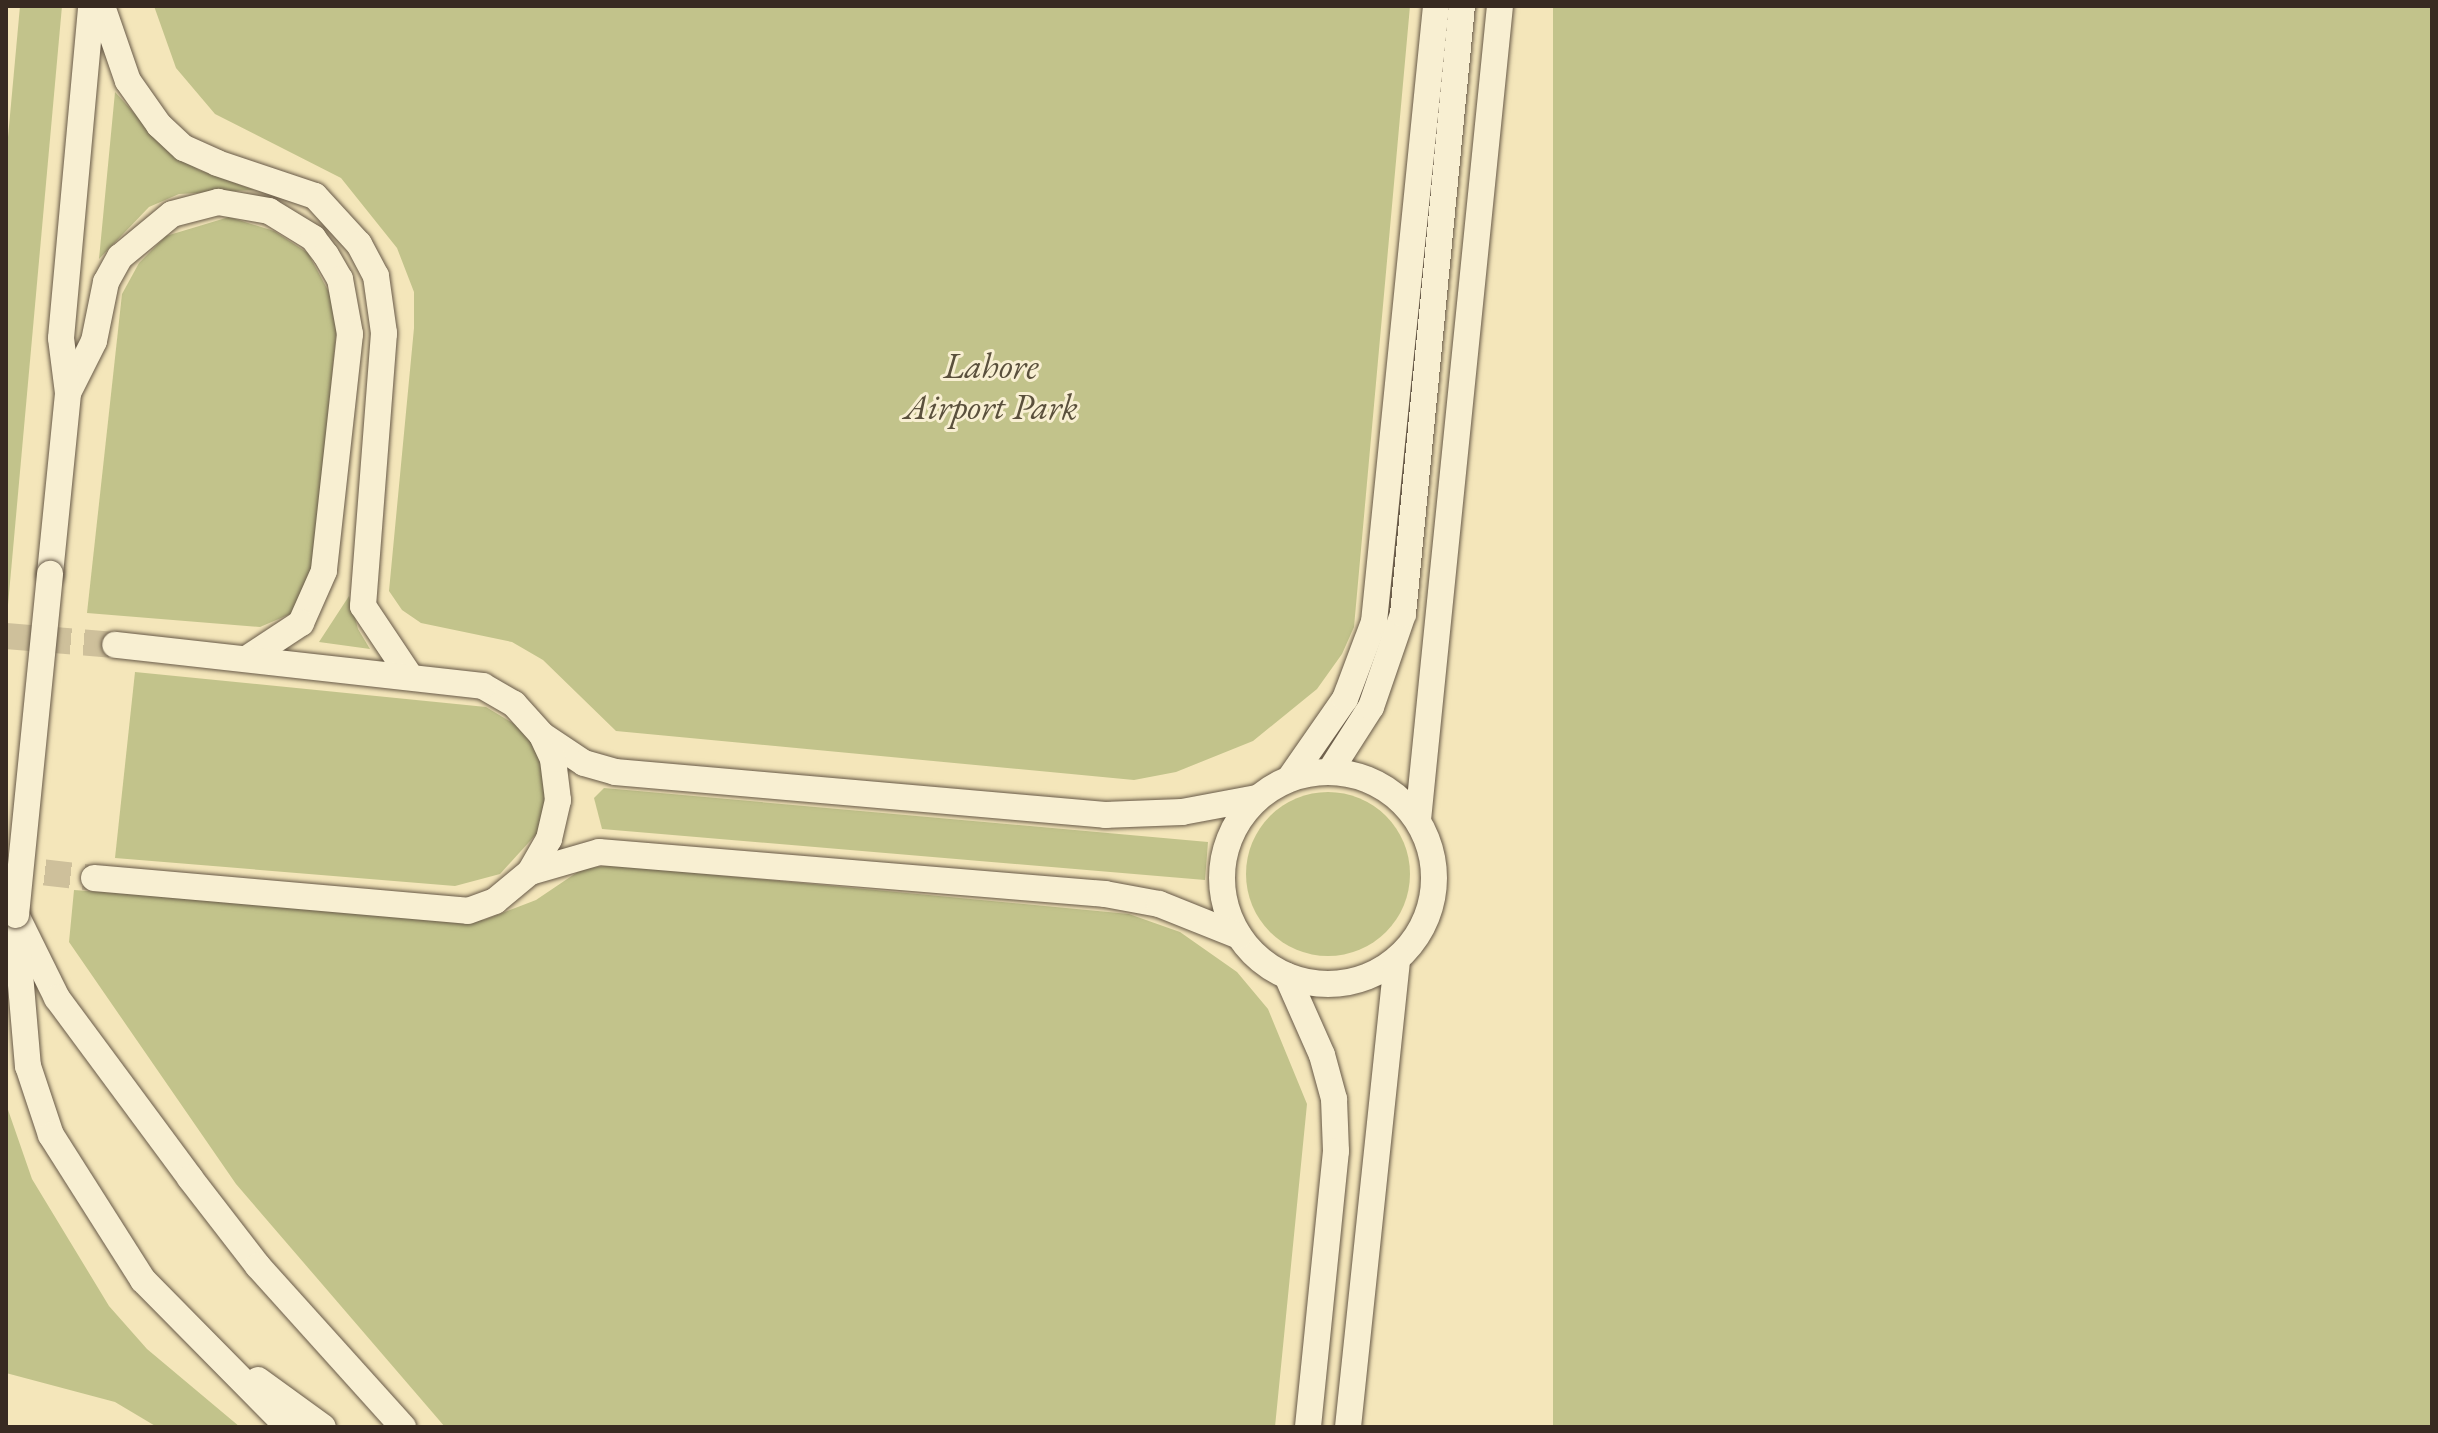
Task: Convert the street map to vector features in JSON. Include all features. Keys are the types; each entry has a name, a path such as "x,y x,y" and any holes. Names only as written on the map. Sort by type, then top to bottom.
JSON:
{"street":[{"path":"91,6 61,338 68,393 16,915 17,1065 51,1135 91,1203 143,1280 288,1427"},
{"path":"102,6 128,81 159,125 184,148 217,163 315,196 359,244 376,276 384,333 362,596 369,621 409,675"},
{"path":"1290,778 1345,699 1374,622 1436,6"},
{"path":"1330,771 1378,693 1403,614 1462,6"},
{"path":"1418,820 1500,6"},
{"path":"68,393 94,341 106,282 120,257 172,214 218,202 269,211 313,238 326,255 340,279 350,334 324,571 301,623 248,658"},
{"path":"115,645 409,675 483,686 514,704 542,735 584,763 615,772 1105,815 1182,812 1257,798"},
{"path":"94,878 454,913 495,901 530,872 549,839 558,800 555,767 542,735"},
{"path":"530,872 599,852 1105,894 1159,904 1239,936 1287,976 1319,984 1352,982 1397,959 1414,941 1433,894 1429,843 1418,820 1380,784 1330,771 1290,778 1257,798 1238,821 1224,864 1226,908 1239,936"},
{"path":"16,915 57,998 199,1190 258,1266 403,1427"},
{"path":"1348,1427 1397,959"},
{"path":"1287,976 1322,1055 1336,1138 1308,1427"},
{"path":"215,1351 323,1427"}],"green space":[{"path":"20,6 62,6 6,627 6,159"},
{"name":"Lahore Airport Park","path":"154,6 1410,6 1354,627 1342,654 1317,689 1253,741 1176,772 1134,780 616,731 543,660 512,642 421,623 402,610 389,591 414,328 414,292 397,248 341,178 215,114 176,68"},
{"path":"1553,6 2432,6 2432,1427 1553,1427"},
{"path":"115,92 167,149 199,170 254,190 179,194 149,207 99,259"},
{"path":"229,217 274,231 308,253 332,298 337,325 311,586 295,612 260,627 87,613 122,294 139,263 166,236"},
{"path":"349,596 358,629 370,649 319,642"},
{"path":"135,672 486,707 521,728 537,751 548,789 540,830 500,874 455,886 115,858"},
{"path":"604,788 1208,842 1205,880 602,829 594,798"},
{"path":"1328,792 1359,798 1386,816 1404,843 1410,874 1404,905 1386,932 1359,950 1328,956 1297,950 1270,932 1252,905 1246,874 1252,843 1270,816 1297,798"},
{"path":"612,865 1129,914 1180,932 1237,972 1268,1009 1307,1104 1275,1427 445,1427 236,1184 69,942 74,890 484,920 536,900 582,869"},
{"path":"6,1104 32,1179 109,1306 147,1349 240,1427 157,1427 115,1402 6,1373"}],"tunnel":[{"path":"6,636 115,645"},
{"path":"6,868 94,878"}]}
